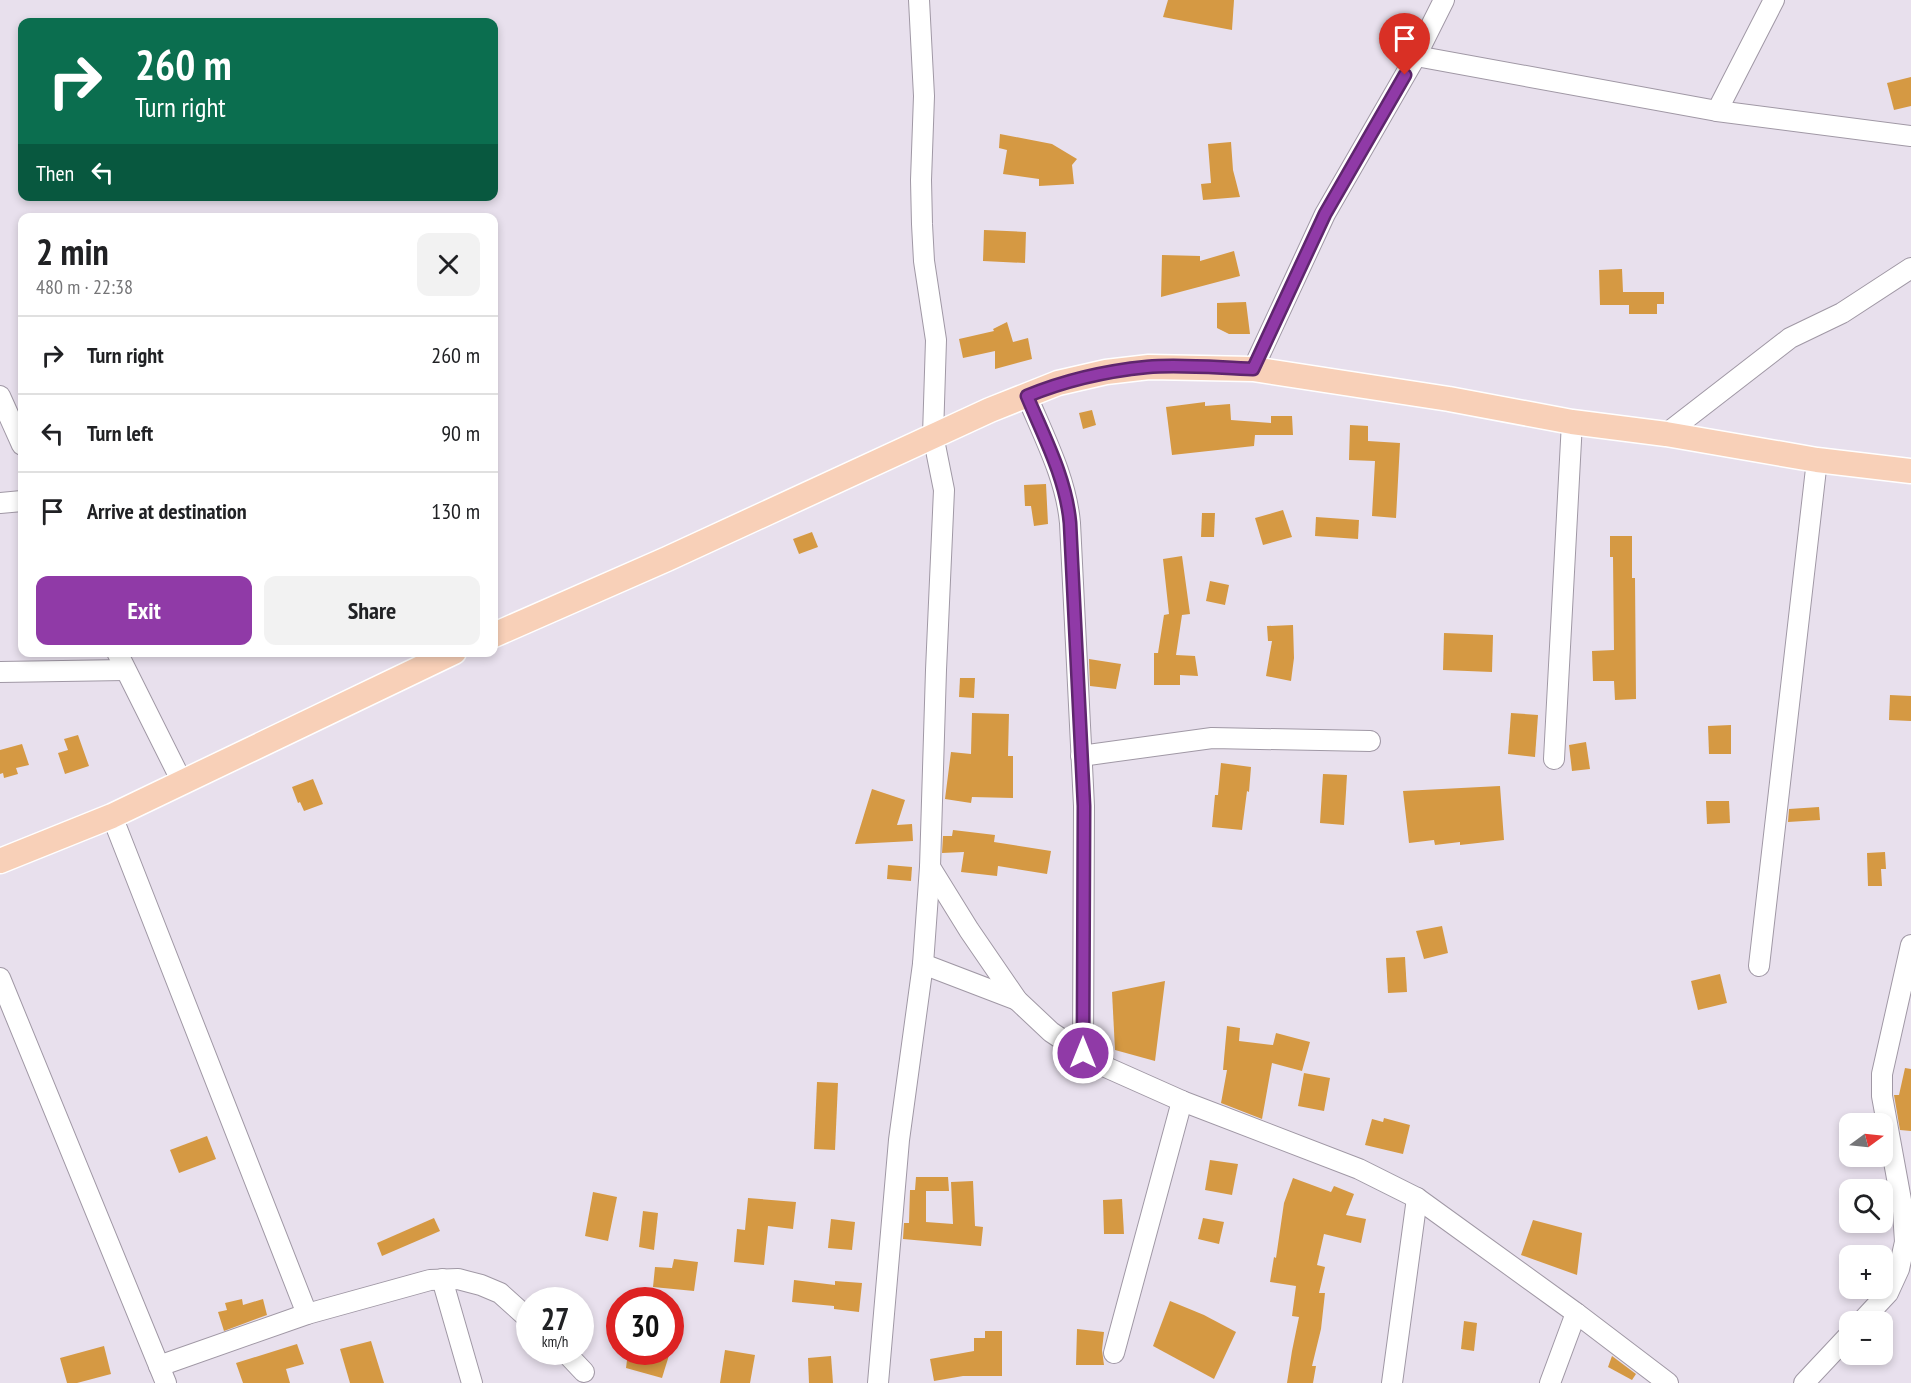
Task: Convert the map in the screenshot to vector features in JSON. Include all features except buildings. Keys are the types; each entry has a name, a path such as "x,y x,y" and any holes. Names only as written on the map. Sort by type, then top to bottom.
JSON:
{"main road":[{"path":"498,633 667,559 990,410 1058,383 1106,372 1149,367 1253,369 1817,460 1911,471"},
{"path":"0,861 112,816 444,657"}],"street":[{"path":"878,1383 899,1140 922,964 930,867 935,681 944,490 933,435 936,340 924,261 922,224 924,96 919,0"},
{"path":"1253,369 1325,214 1416,56 1444,0"},
{"path":"1717,111 1774,0"},
{"path":"1416,56 1717,111 1911,136"},
{"path":"1666,434 1790,338 1842,313 1911,268"},
{"path":"0,396 18,436"},
{"path":"1027,396 1059,472 1069,509 1084,806 1083,1053"},
{"path":"1554,759 1572,422"},
{"path":"1759,966 1817,460"},
{"path":"0,503 18,501"},
{"path":"0,672 121,661 182,782"},
{"path":"1081,756 1212,738 1370,741"},
{"path":"112,816 307,1314"},
{"path":"930,867 969,930 1017,1000 1051,1032 1099,1064 1182,1101 1359,1169 1417,1198 1668,1383"},
{"path":"1893,1282 1899,1269 1905,1242 1903,1211 1882,1096 1882,1074 1911,945"},
{"path":"922,964 1017,1000"},
{"path":"0,978 162,1375 307,1314 429,1280 458,1279 481,1285 500,1293 516,1307"},
{"path":"1114,1353 1182,1101"},
{"path":"1392,1383 1417,1198"},
{"path":"442,1279 472,1383"},
{"path":"1893,1291 1911,1286"},
{"path":"1871,1311 1882,1299"},
{"path":"1550,1383 1576,1313"},
{"path":"1804,1383 1839,1346"},
{"path":"577,1365 584,1372"}],"route":[{"path":"1083,1053 1084,806 1069,509 1059,472 1027,396 1058,383 1106,372 1149,367 1253,369 1325,214 1405,75"}]}
